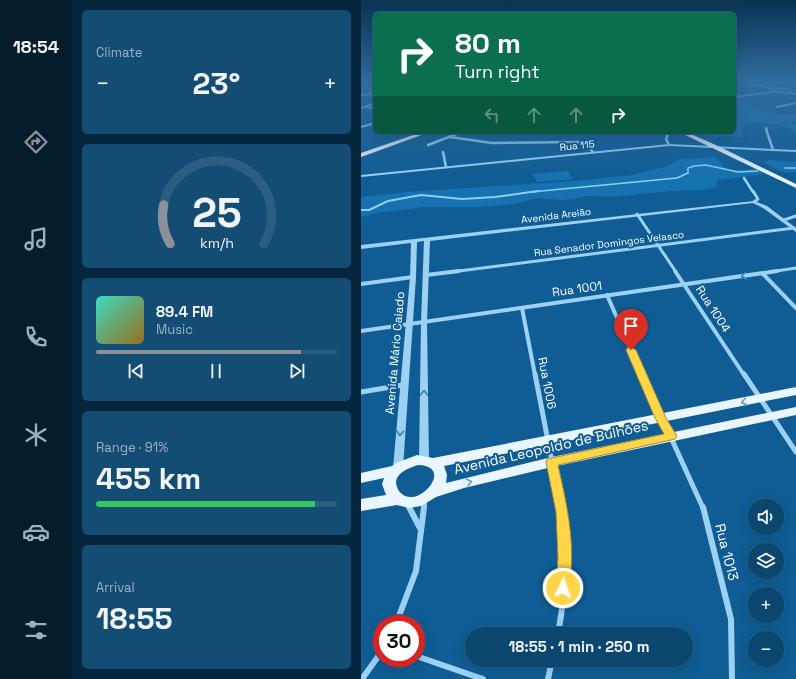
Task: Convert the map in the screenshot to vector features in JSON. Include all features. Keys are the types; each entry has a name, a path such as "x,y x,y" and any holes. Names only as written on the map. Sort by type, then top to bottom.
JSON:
{"main road":[{"path":"361,150 405,134"},
{"path":"361,155 421,134"},
{"path":"687,134 716,146 796,186"},
{"path":"697,134 727,147 796,181"},
{"name":"Avenida Leopoldo de Bulhões","path":"428,462 796,391"},
{"name":"Avenida Leopoldo de Bulhões","path":"429,495 464,483 552,462 796,411"},
{"path":"361,478 396,470 410,462 428,462 437,467 441,473 441,479 438,487 429,495 417,501 361,505"},
{"path":"396,470 388,482 388,487 392,496 402,501"}],"street":[{"path":"361,127 373,124"},
{"path":"766,128 773,150"},
{"path":"428,146 458,134"},
{"path":"669,134 666,139 669,145"},
{"path":"451,137 492,143 577,142 586,144 593,152"},
{"name":"Rua 115","path":"361,176 669,145 716,146 796,151"},
{"path":"443,152 446,167"},
{"path":"744,178 758,199 754,202 765,207 795,229"},
{"name":"Avenida Areião","path":"361,247 637,214 754,202"},
{"name":"Rua 1004","path":"637,214 796,452"},
{"path":"784,220 796,216"},
{"name":"Rua Senador Domingos Velasco","path":"426,275 795,229"},
{"name":"Avenida Mário Caiado","path":"427,240 424,322 428,462"},
{"name":"Avenida Mário Caiado","path":"396,470 413,277 414,241"},
{"name":"Rua 1001","path":"361,331 763,274 796,268"},
{"path":"763,274 796,308"},
{"path":"361,284 413,277"},
{"name":"Rua 1013","path":"607,295 661,418 671,436 704,509 731,619 732,679"},
{"name":"Rua 1006","path":"522,308 562,512 565,558 561,618 559,627"},
{"path":"361,392 403,385"},
{"path":"399,615 416,571 421,529 429,495"},
{"path":"402,501 421,529"},
{"path":"425,659 483,679"},
{"path":"362,679 373,664"},
{"path":"548,679 551,667"}],"shaded area":[{"path":"737,114 796,114 796,119 791,124 796,126 796,134 788,127 781,125 749,122 741,130 742,137 705,135 736,134 736,120 738,117"},
{"path":"715,157 728,170 754,169 763,173 760,175 717,180 717,187 702,190 672,191 610,197 586,196 562,200 537,198 514,204 482,207 423,207 382,212 361,217 361,197 406,192 575,181 633,175 665,167 681,159"},
{"path":"770,160 796,162 796,172 785,173 764,163"},
{"path":"568,171 573,179 537,182 532,174"}],"waterway":[{"path":"531,192 677,178 688,173 688,168 694,166 706,165 738,172 758,171"},
{"path":"785,168 796,168"},
{"path":"361,210 369,210 388,201 421,195 462,199 495,197 538,191"}],"route":[{"path":"563,588 565,558 562,512 552,462 671,436 661,418 631,350"}]}
